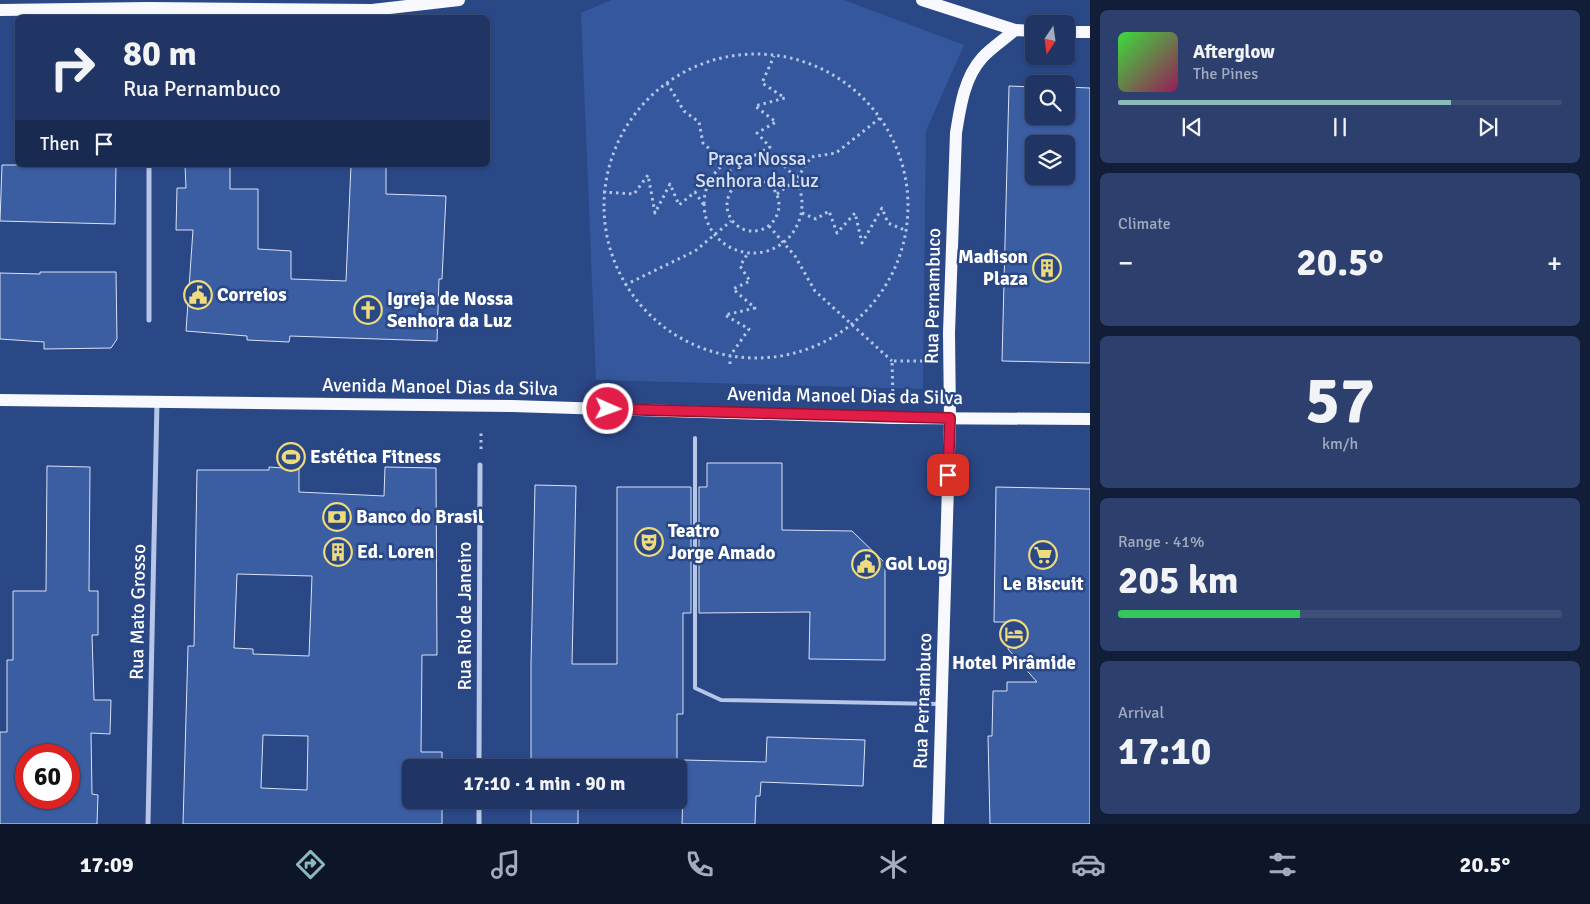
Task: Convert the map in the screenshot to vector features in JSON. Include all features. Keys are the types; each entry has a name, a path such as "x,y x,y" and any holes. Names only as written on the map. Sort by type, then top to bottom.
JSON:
{"main road":[{"path":"0,10 149,13 372,10 459,0"},
{"path":"922,0 1016,30 1025,30"},
{"name":"Rua Pernambuco","path":"938,824 956,133 961,104 968,81 981,58 1016,30"},
{"path":"1075,32 1090,32"},
{"name":"Avenida Manoel Dias da Silva","path":"0,400 502,406 894,418 1090,419"}],"street":[{"path":"149,167 149,320"},
{"name":"Rua Mato Grosso","path":"148,824 157,401"},
{"name":"Rua Rio de Janeiro","path":"479,759 480,465"},
{"path":"479,809 479,824"}],"lane":[{"path":"695,438 695,688 721,700 941,704"}],"path":[{"path":"746,55 774,56 799,60 823,70 844,83 864,99 880,118 892,139 907,184 909,208 907,231 900,258 888,283 872,305 852,325 825,342 795,353 762,358 730,356 698,347 670,332 645,311 625,285 611,256 604,224 603,192 610,160 623,130 642,104 666,83 691,69 718,59 746,55"},
{"path":"756,155 770,147 756,133 776,122 755,106 785,98 762,83 774,56"},
{"path":"666,83 684,111 700,122 703,143 725,163 738,183"},
{"path":"777,194 796,180 811,157 836,153 880,118"},
{"path":"756,155 772,158 786,167 796,180 802,193 802,213 794,233 784,243 770,251 755,254 740,252 725,245 714,234 706,220 703,204 706,188 714,174 725,163 740,156 756,155"},
{"path":"603,192 634,194 648,175 655,213 670,184 679,205 695,192 703,204"},
{"path":"755,179 764,181 777,194 779,211 775,220 769,226 762,230 745,231 731,221 726,205 728,196 738,183 755,179"},
{"path":"802,213 816,219 829,211 837,233 855,213 862,243 882,208 888,223 907,231"},
{"path":"625,285 695,251 731,221"},
{"path":"769,226 795,256 815,291 892,360 950,361"},
{"path":"730,364 730,356 749,329 725,315 755,308 733,289 750,281 740,266 748,253"},
{"path":"892,360 894,418"}],"green space":[{"name":"Praça Nossa Senhora da Luz","path":"611,0 844,0 964,45 926,131 923,389 596,380 581,13"}],"building":[{"name":"Madison Plaza","path":"1009,86 1025,87 1025,125 1075,125 1075,87 1090,88 1090,363 1002,361"},
{"path":"2,165 15,165 15,167 116,167 115,224 0,221"},
{"path":"185,167 230,167 230,189 258,189 258,249 291,251 291,279 346,281 351,167 386,167 386,194 446,196 442,279 439,279 437,341 290,336 289,342 247,340 247,336 186,331 193,230 176,230 177,188 186,188"},
{"path":"40,272 116,272 117,339 111,348 44,349 44,342 0,339 0,273 40,274"},
{"path":"707,463 782,463 782,530 852,531 885,563 885,660 809,659 810,612 699,613 699,487 707,487"},
{"path":"47,466 90,467 89,591 98,591 98,635 92,635 94,700 111,700 110,734 91,733 92,794 98,795 97,824 0,824 0,732 7,732 7,660 13,660 13,591 46,591"},
{"path":"269,467 299,469 299,492 384,496 385,467 436,468 437,655 422,655 421,752 442,752 442,759 402,759 402,809 442,809 442,824 183,824 188,646 194,646 197,470 269,470","holes":["237,574 312,576 309,656 253,654 253,649 234,648","263,735 308,736 307,790 261,788"]},
{"path":"535,485 576,486 572,664 617,664 617,487 691,487 691,613 683,613 683,714 677,714 677,759 531,759"},
{"path":"996,487 1090,489 1090,824 990,824 988,736 992,736 993,691 1007,691 1007,682 1037,682 1008,649 1009,622 994,622"},
{"path":"767,737 865,740 863,786 761,782 760,796 756,796 755,824 682,824 682,809 687,809 687,760 766,762"},
{"path":"531,809 578,809 578,824 531,824"}],"place":[{"name":"Madison Plaza","path":"1047,268"},
{"name":"Correios","path":"198,295"},
{"name":"Igreja de Nossa Senhora da Luz","path":"368,310"},
{"name":"Estética Fitness","path":"291,457"},
{"name":"Banco do Brasil","path":"337,517"},
{"name":"Teatro Jorge Amado","path":"649,542"},
{"name":"Ed. Loren","path":"338,552"},
{"name":"Le Biscuit","path":"1043,555"},
{"name":"Gol Log","path":"866,564"},
{"name":"Hotel Pirâmide","path":"1014,634"}],"route":[{"path":"608,409 950,418 948,475"}]}
